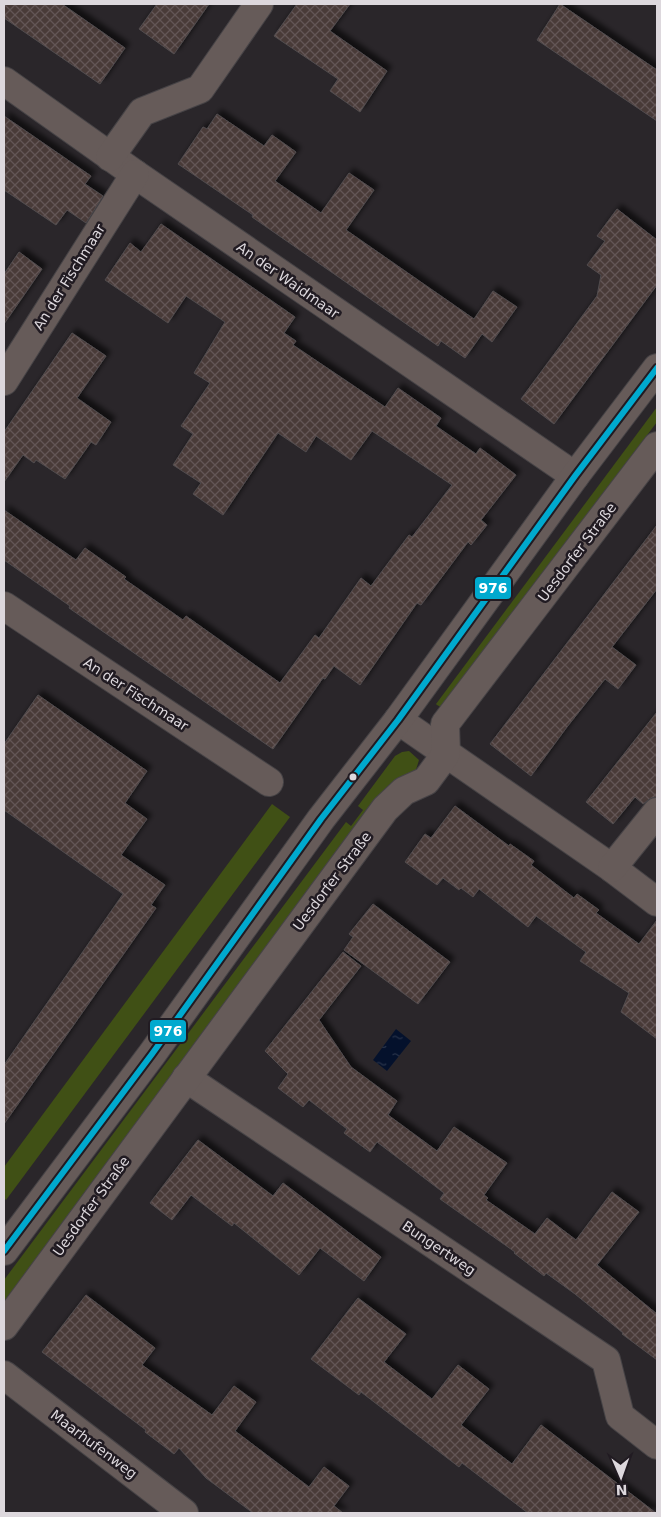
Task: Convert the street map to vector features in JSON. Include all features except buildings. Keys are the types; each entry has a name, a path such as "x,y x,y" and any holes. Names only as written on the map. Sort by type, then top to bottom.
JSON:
{"street":[{"path":"110,157 142,112 200,89 259,4"},
{"name":"An der Waidmaar","path":"4,81 110,157 575,476"},
{"name":"An der Fischmaar","path":"4,381 135,174"},
{"path":"4,1251 152,1054 321,819 398,720 575,476 657,368"},
{"name":"Uesdorfer Straße","path":"4,1326 385,809 404,791 426,781 446,754 445,724 657,446"},
{"name":"An der Fischmaar","path":"4,606 269,782"},
{"path":"398,720 612,868 657,902"},
{"path":"612,868 657,812"},
{"name":"Bungertweg","path":"186,1078 606,1360 620,1416 657,1445"},
{"name":"Maarhufenweg","path":"4,1375 184,1513"}],"green space":[{"path":"657,407 657,422 441,707 437,705 436,704"},
{"path":"409,751 419,760 415,773 4,1308 4,1280 346,822 351,826 363,810 358,806 395,756"},
{"path":"272,804 290,817 6,1200 4,1198 4,1167"}],"water":[{"path":"396,1029 411,1041 387,1071 373,1060"}],"transit line":[{"name":"976","path":"4,1251 152,1054 321,819 398,720 575,476 657,368"}]}
